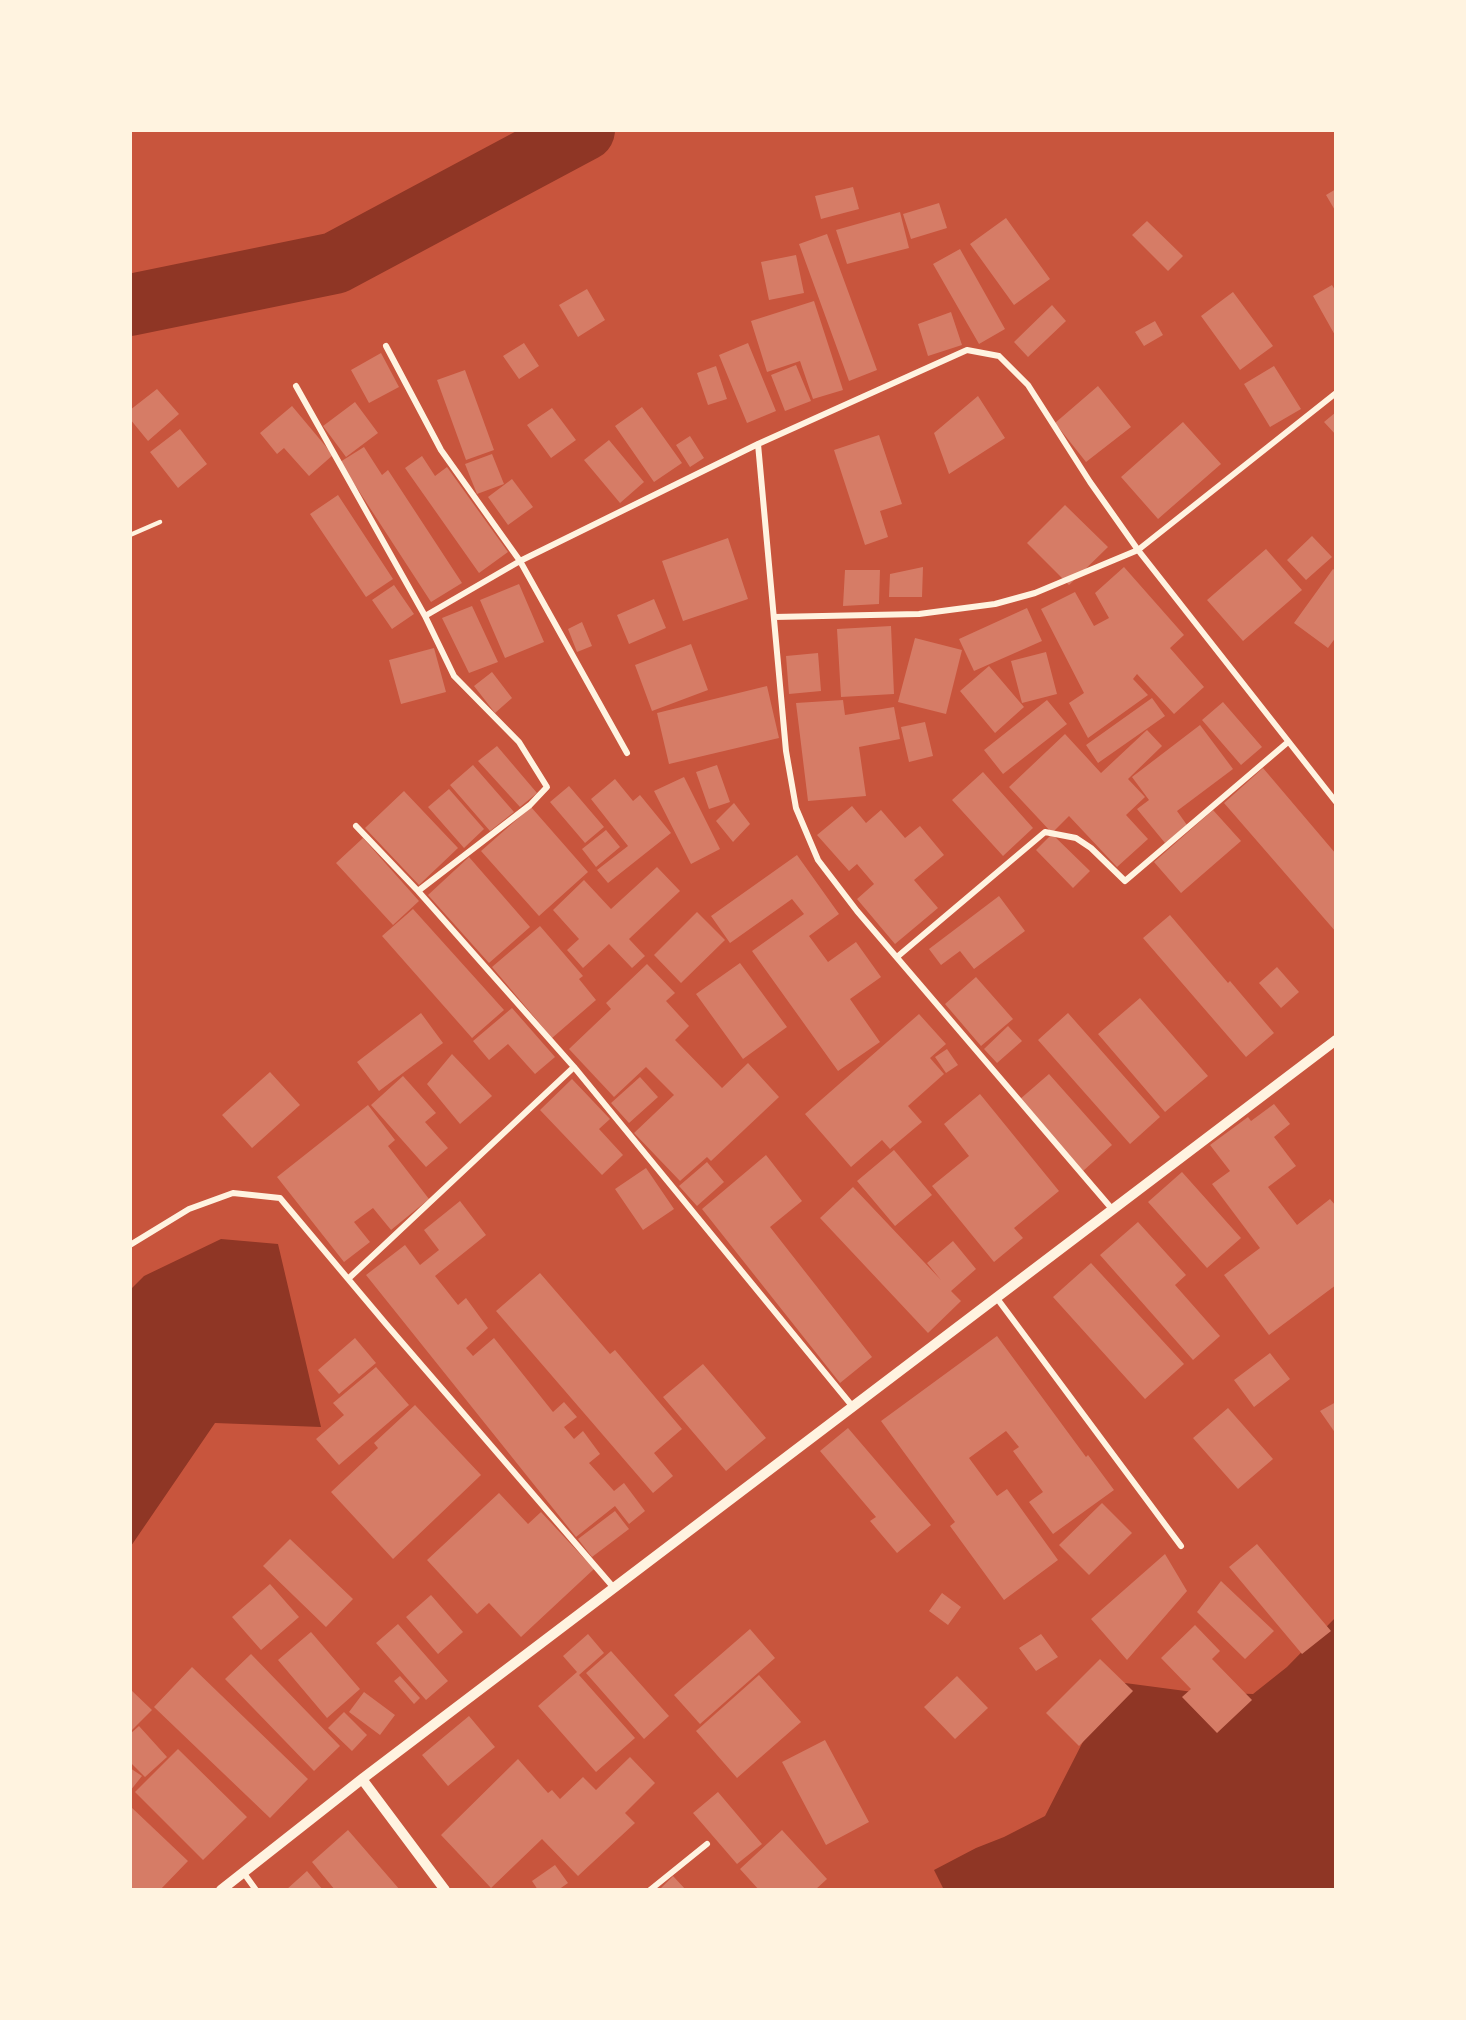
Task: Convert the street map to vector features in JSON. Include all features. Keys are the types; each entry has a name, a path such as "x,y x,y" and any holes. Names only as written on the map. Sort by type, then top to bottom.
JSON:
{"street":[{"path":"386,346 441,450 520,561 627,753"},
{"path":"425,616 520,561 758,444 967,350 999,356 1028,385 1090,482 1138,550 1335,802"},
{"path":"296,386 425,616 454,676 519,742 547,787 530,805 418,891"},
{"path":"774,617 919,614 995,604 1035,593 1138,550 1335,393"},
{"path":"758,444 786,751 796,808 818,860 857,911 1112,1209"},
{"path":"897,957 1045,832 1077,838 1091,848 1125,881 1288,742"},
{"path":"356,826 418,891 574,1067 853,1408"},
{"path":"221,1890 362,1779 1335,1040"},
{"path":"348,1279 574,1067"},
{"path":"130,1245 189,1209 233,1193 280,1198 614,1587"},
{"path":"996,1298 1181,1546"},
{"path":"362,1779 445,1890"},
{"path":"650,1890 707,1844"},
{"path":"243,1872 256,1890"}],"lane":[{"path":"130,535 160,522"}],"shaded area":[{"path":"221,1239 278,1244 321,1427 215,1423 131,1546 131,1289 144,1276"},
{"path":"1335,1618 1336,1888 944,1890 934,1870 1045,1816 1093,1722 1125,1683 1193,1692 1253,1694 1287,1667"}],"building":[{"path":"853,187 859,209 821,219 815,196"},
{"path":"1336,189 1336,212 1326,195"},
{"path":"939,203 947,228 911,239 903,214"},
{"path":"900,212 909,248 847,264 836,230"},
{"path":"1006,218 1050,279 1014,305 970,244"},
{"path":"1147,221 1183,256 1168,271 1132,235"},
{"path":"827,234 877,370 849,381 799,244"},
{"path":"960,249 1005,329 979,344 933,264"},
{"path":"796,255 804,293 769,300 761,262"},
{"path":"1332,285 1336,292 1336,337 1313,296"},
{"path":"587,289 605,320 578,337 559,305"},
{"path":"1233,292 1273,346 1240,370 1201,316"},
{"path":"814,301 843,390 813,399 800,361 767,372 751,321"},
{"path":"1052,305 1066,321 1028,357 1014,342"},
{"path":"951,312 962,345 928,356 918,324"},
{"path":"1155,321 1163,335 1144,346 1135,332"},
{"path":"524,343 539,366 519,379 503,356"},
{"path":"748,343 776,411 747,423 719,355"},
{"path":"381,353 399,387 369,403 351,370"},
{"path":"796,365 811,401 785,411 771,375"},
{"path":"716,366 727,399 708,405 697,373"},
{"path":"1274,366 1301,409 1270,427 1244,384"},
{"path":"465,370 494,450 466,460 437,380"},
{"path":"1098,386 1131,427 1086,462 1055,423"},
{"path":"157,389 179,414 148,441 130,419 130,410"},
{"path":"978,396 1005,438 949,474 934,433"},
{"path":"355,402 378,433 346,457 323,426"},
{"path":"292,406 333,455 309,476 284,448 277,454 260,433"},
{"path":"642,407 682,463 654,482 615,426"},
{"path":"552,408 576,440 551,458 527,425"},
{"path":"1336,412 1336,435 1324,422"},
{"path":"1183,422 1221,464 1158,519 1121,477"},
{"path":"180,429 207,464 178,488 150,452"},
{"path":"879,435 902,504 880,511 888,537 865,545 834,450"},
{"path":"690,436 704,458 690,467 676,445"},
{"path":"609,440 644,482 620,503 584,460"},
{"path":"364,447 382,475 388,470 462,583 431,602 340,462"},
{"path":"492,454 504,484 477,494 465,464"},
{"path":"422,456 435,476 447,467 508,552 479,573 405,468"},
{"path":"512,479 533,507 508,525 488,497"},
{"path":"338,495 393,579 366,597 310,514"},
{"path":"1065,505 1108,547 1069,585 1027,543"},
{"path":"1312,536 1332,557 1306,580 1287,560"},
{"path":"728,538 748,599 683,621 662,561"},
{"path":"1266,549 1302,590 1243,641 1207,600"},
{"path":"923,567 922,597 889,597 890,574"},
{"path":"1124,567 1184,635 1170,648 1204,687 1174,714 1137,674 1133,679 1148,695 1088,738 1069,703 1084,693 1041,609 1075,592 1094,626 1109,618 1095,593"},
{"path":"1333,569 1336,571 1336,637 1328,648 1294,623"},
{"path":"845,570 880,570 879,604 843,606"},
{"path":"519,584 544,642 505,658 480,600"},
{"path":"394,585 414,614 392,629 372,600"},
{"path":"654,599 666,628 629,644 617,615"},
{"path":"472,606 498,662 469,673 442,618"},
{"path":"1027,608 1042,641 974,671 959,639"},
{"path":"582,622 592,646 577,652 568,629"},
{"path":"891,626 894,694 841,697 837,629"},
{"path":"915,638 962,650 946,714 898,702"},
{"path":"691,644 708,690 652,711 635,665"},
{"path":"434,648 446,692 401,704 389,660"},
{"path":"1046,652 1057,694 1022,703 1011,661"},
{"path":"818,653 821,691 789,694 786,656"},
{"path":"989,666 1024,707 995,733 960,691"},
{"path":"492,672 512,698 495,713 474,686"},
{"path":"767,686 779,738 669,764 657,713"},
{"path":"1152,698 1165,716 1098,763 1086,745"},
{"path":"843,700 845,715 894,707 900,739 859,747 866,796 808,801 796,703"},
{"path":"1047,700 1067,724 1003,774 984,750"},
{"path":"1223,702 1262,747 1241,765 1202,720"},
{"path":"925,722 933,756 909,762 901,727"},
{"path":"1200,725 1233,769 1177,811 1187,825 1165,843 1137,809 1149,800 1132,777"},
{"path":"1147,730 1162,746 1128,779 1145,797 1126,815 1148,839 1117,867 1069,816 1052,833 1009,787 1065,734 1101,773"},
{"path":"497,746 537,793 520,807 478,761"},
{"path":"473,765 514,812 490,831 450,785"},
{"path":"717,765 730,802 709,809 696,772"},
{"path":"1263,768 1336,854 1336,932 1224,803"},
{"path":"983,772 1033,828 1003,856 952,800"},
{"path":"684,777 720,849 691,864 654,791"},
{"path":"615,779 633,801 640,795 671,833 608,883 597,870 628,846 591,799"},
{"path":"569,786 604,827 585,843 550,802"},
{"path":"449,789 484,829 464,848 428,807"},
{"path":"404,791 458,848 419,885 365,828"},
{"path":"734,803 750,824 733,842 716,821"},
{"path":"852,806 866,823 881,810 905,838 920,826 944,855 914,880 938,908 895,944 857,899 874,884 857,864 849,871 817,835"},
{"path":"531,807 588,872 539,916 481,851"},
{"path":"1213,810 1241,841 1181,893 1154,862"},
{"path":"606,830 620,847 596,867 582,849"},
{"path":"1052,834 1090,871 1073,888 1036,850"},
{"path":"363,838 419,901 393,925 336,863"},
{"path":"797,855 839,914 809,936 828,962 856,942 881,977 850,999 880,1042 838,1071 752,951 804,914 792,899 730,943 711,916"},
{"path":"469,857 530,927 489,963 428,895"},
{"path":"657,867 680,891 629,939 645,956 632,968 609,944 583,968 567,950 579,939 553,910 584,880 611,909"},
{"path":"999,896 1025,931 974,969 960,951 941,965 929,949"},
{"path":"413,909 504,1010 472,1038 382,936"},
{"path":"697,912 725,940 681,983 654,955"},
{"path":"1170,915 1274,1033 1246,1057 1143,938"},
{"path":"540,926 583,976 579,979 596,1000 552,1038 492,967"},
{"path":"740,963 787,1027 743,1059 696,994"},
{"path":"647,964 675,993 666,1001 689,1026 675,1040 722,1088 748,1063 779,1097 711,1161 707,1157 680,1181 634,1133 674,1095 646,1067 614,1097 569,1049 611,1009 606,1003"},
{"path":"1277,967 1299,992 1281,1008 1259,983"},
{"path":"976,977 1013,1019 981,1046 945,1004"},
{"path":"1140,998 1208,1076 1165,1112 1098,1034"},
{"path":"512,1008 555,1057 535,1074 508,1044 489,1060 473,1041"},
{"path":"421,1013 443,1043 379,1091 357,1062"},
{"path":"1068,1013 1160,1117 1130,1144 1038,1040"},
{"path":"919,1014 946,1044 930,1058 944,1074 908,1106 922,1122 890,1149 882,1140 851,1167 805,1114"},
{"path":"1008,1026 1022,1041 997,1063 984,1049"},
{"path":"947,1049 958,1065 946,1073 935,1057"},
{"path":"452,1054 492,1096 460,1124 427,1084"},
{"path":"270,1072 300,1105 252,1148 222,1115"},
{"path":"1049,1074 1112,1145 1083,1171 1019,1100"},
{"path":"403,1076 436,1113 425,1122 448,1148 426,1167 371,1105"},
{"path":"640,1077 658,1097 629,1123 611,1103"},
{"path":"572,1079 610,1119 599,1129 623,1155 602,1175 540,1110"},
{"path":"980,1094 1059,1191 1014,1228 1023,1238 994,1262 932,1186 969,1156 944,1124"},
{"path":"1274,1104 1290,1124 1274,1137 1296,1166 1268,1187 1297,1225 1330,1199 1336,1206 1336,1285 1269,1335 1224,1275 1260,1248 1212,1184 1230,1171 1210,1145 1248,1117 1251,1121"},
{"path":"368,1105 395,1140 388,1146 429,1199 391,1230 373,1208 354,1222 370,1242 344,1262 277,1177"},
{"path":"894,1150 932,1195 895,1226 857,1181"},
{"path":"766,1155 802,1201 770,1227 872,1357 840,1383 702,1209"},
{"path":"707,1162 724,1182 697,1206 679,1186"},
{"path":"646,1168 674,1209 643,1230 615,1189"},
{"path":"1182,1172 1241,1238 1207,1268 1148,1202"},
{"path":"853,1187 941,1280 927,1263 953,1241 976,1269 951,1291 961,1301 928,1333 820,1218"},
{"path":"460,1201 486,1235 435,1276 458,1305 466,1298 488,1328 466,1348 473,1356 494,1338 553,1412 564,1402 577,1417 564,1427 574,1439 583,1431 600,1454 589,1463 614,1491 624,1483 645,1511 629,1524 615,1506 576,1537 366,1275 405,1245 420,1265 439,1250 424,1230"},
{"path":"1138,1222 1186,1275 1175,1285 1220,1336 1193,1360 1100,1255"},
{"path":"1091,1263 1184,1364 1145,1399 1053,1297"},
{"path":"540,1273 610,1354 615,1350 682,1429 654,1453 673,1476 653,1493 496,1311"},
{"path":"997,1336 1086,1457 1088,1455 1114,1490 1053,1534 1029,1502 1043,1492 1013,1451 1019,1447 1006,1431 969,1458 997,1496 1007,1489 1058,1560 1004,1600 950,1526 955,1522 881,1421"},
{"path":"355,1338 376,1363 339,1394 318,1370"},
{"path":"1270,1353 1290,1379 1254,1407 1234,1380"},
{"path":"703,1364 766,1438 726,1471 663,1397"},
{"path":"376,1367 409,1405 339,1465 316,1439 344,1415 333,1403"},
{"path":"1336,1402 1336,1434 1320,1411"},
{"path":"415,1405 481,1475 393,1559 331,1492 378,1448 374,1443"},
{"path":"1228,1408 1273,1459 1238,1489 1193,1438"},
{"path":"848,1428 931,1525 897,1553 870,1521 876,1517 820,1451"},
{"path":"499,1493 528,1524 541,1512 594,1569 521,1637 489,1603 477,1614 427,1560"},
{"path":"1102,1503 1132,1533 1089,1575 1059,1545"},
{"path":"615,1511 629,1529 592,1557 578,1539"},
{"path":"290,1539 353,1599 326,1627 263,1566"},
{"path":"1257,1544 1331,1631 1302,1654 1229,1567"},
{"path":"1165,1554 1187,1591 1127,1660 1091,1619"},
{"path":"1221,1581 1274,1631 1245,1659 1197,1612"},
{"path":"270,1584 299,1617 261,1650 232,1617"},
{"path":"942,1593 961,1607 948,1625 929,1611"},
{"path":"431,1595 463,1632 438,1654 406,1617"},
{"path":"398,1624 448,1681 426,1700 376,1643"},
{"path":"1195,1625 1220,1651 1212,1659 1252,1700 1217,1733 1182,1697 1191,1689 1161,1658"},
{"path":"750,1629 775,1658 700,1724 674,1695"},
{"path":"311,1632 360,1689 327,1718 278,1660"},
{"path":"588,1634 604,1653 579,1675 635,1738 596,1772 538,1706 577,1672 563,1656"},
{"path":"1041,1634 1058,1657 1036,1671 1019,1648"},
{"path":"611,1651 669,1716 644,1739 586,1673"},
{"path":"251,1654 340,1746 314,1771 225,1679"},
{"path":"1100,1659 1133,1691 1079,1746 1046,1713"},
{"path":"192,1667 308,1779 270,1818 154,1707"},
{"path":"759,1675 801,1722 737,1778 696,1731"},
{"path":"400,1676 420,1698 414,1704 394,1681"},
{"path":"957,1676 988,1708 955,1739 924,1707"},
{"path":"130,1689 152,1710 130,1732"},
{"path":"364,1692 395,1715 380,1735 349,1712"},
{"path":"344,1712 367,1735 352,1751 328,1728"},
{"path":"469,1716 495,1747 448,1786 422,1755"},
{"path":"139,1726 167,1757 145,1777 130,1762 130,1734"},
{"path":"825,1740 869,1822 826,1845 782,1762"},
{"path":"178,1749 247,1817 203,1860 135,1792"},
{"path":"630,1757 655,1783 625,1813 635,1823 578,1876 542,1839 491,1888 441,1835 518,1759 548,1793 552,1790 560,1799 583,1777 596,1790"},
{"path":"130,1768 142,1776 130,1791"},
{"path":"718,1792 762,1844 737,1864 693,1813"},
{"path":"130,1806 188,1861 160,1890 130,1890"},
{"path":"348,1830 400,1890 335,1890 312,1862"},
{"path":"782,1830 827,1879 815,1890 759,1890 740,1869"},
{"path":"555,1865 568,1883 558,1890 538,1890 532,1881"},
{"path":"307,1871 323,1890 286,1890"},
{"path":"673,1876 686,1890 659,1890"}],"waterway":[{"path":"130,305 335,263 584,130"}]}
